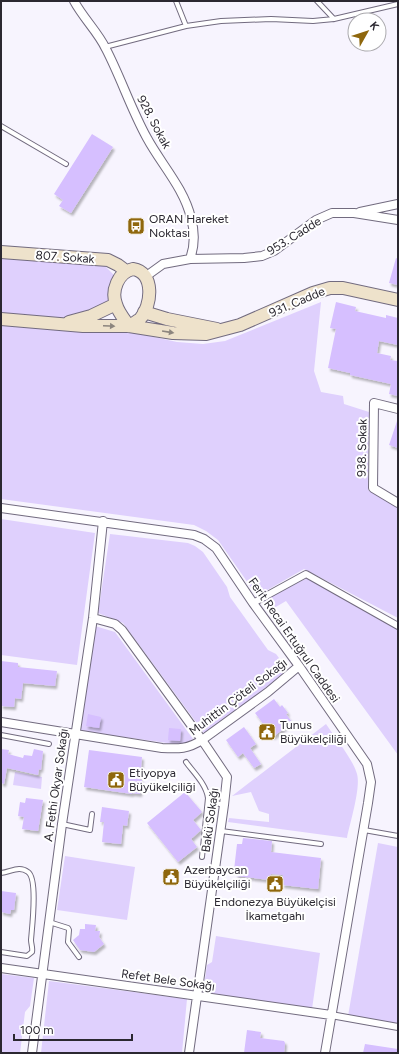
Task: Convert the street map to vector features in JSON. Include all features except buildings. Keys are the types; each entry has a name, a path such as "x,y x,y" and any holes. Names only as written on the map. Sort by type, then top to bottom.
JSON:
{"main road":[{"name":"807. Sokak","path":"1,252 108,260 126,271"},
{"path":"133,269 139,270 146,277 150,287 150,296 140,319 129,326 121,315 116,304 115,296 118,279 126,271 133,269"},
{"name":"931. Cadde","path":"1,319 83,326 129,326 173,334 206,334 240,326 313,293 330,288 343,288 398,300"},
{"path":"60,324 91,316 116,304"},
{"name":"931. Cadde","path":"144,312 167,319 222,330"}],"street":[{"name":"928. Sokak","path":"74,1 80,12 106,47 147,138 185,199 191,216 194,240 194,249 190,260"},
{"path":"354,213 398,204"},
{"name":"953. Cadde","path":"146,277 163,264 190,260 262,256 274,251 316,220 332,214 354,213 398,220"},
{"name":"938. Sokak","path":"398,409 374,403 373,488 398,503"},
{"name":"Ferit Recai Ertuğrul Caddesi","path":"1,508 103,521 194,535 204,539 216,548 253,604 299,666 367,764 371,782 325,1053"},
{"name":"A. Fethi Okyar Sokağı","path":"32,1053 62,824 92,618 103,521"},
{"path":"253,604 306,574 398,626"},
{"name":"Bakü Sokağı","path":"92,618 115,624 122,630 227,777 221,831 196,996 189,1053"},
{"name":"Muhittin Çöteli Sokağı","path":"1,722 162,748 176,749 193,746 268,692 299,666"},
{"name":"Refet Bele Sokağı","path":"1,968 331,1015"},
{"path":"331,1015 398,1027"}],"lane":[{"path":"176,1 186,26"},
{"path":"317,1 334,19"},
{"path":"106,47 186,26 221,21 271,19 313,21 334,19 398,4"},
{"path":"1,126 66,164"},
{"path":"1,735 49,744"},
{"path":"186,762 203,784 207,792 208,801 202,858"},
{"path":"208,801 224,805"},
{"path":"62,824 90,830 92,814"},
{"path":"364,830 398,836"},
{"path":"221,831 321,844"},
{"path":"1,872 17,869 26,870 32,875 34,886 31,942 32,952 26,956 1,952"},
{"path":"49,922 68,928 68,942 79,957"}],"shaded area":[{"path":"1,252 100,263 118,279 116,304 60,324 1,319"},
{"path":"321,302 314,371 321,392 343,396 344,404 369,412 368,490 398,506 398,618 304,569 257,596 218,540 206,531 194,525 1,499 1,326 131,332 177,342 203,344 225,341"},
{"path":"1,519 95,533 77,665 1,655"},
{"path":"110,534 188,543 203,552 227,587 230,597 268,650 276,654 288,670 252,699 204,733 123,623 98,613"},
{"path":"307,578 398,630 398,755 286,601 269,611 263,601"},
{"path":"95,626 115,632 193,739 182,745 80,731"},
{"path":"326,724 348,755 357,774 358,788 347,838 228,822 229,818 269,822 269,814 259,811 251,792 232,796"},
{"path":"15,772 42,777 41,789 13,785"},
{"path":"378,843 398,847 398,1024 348,1016"},
{"path":"65,856 135,867 127,920 57,910"},
{"path":"216,936 320,953 312,1009 203,993 207,965 212,962"},
{"path":"1,974 34,978 30,1006 25,1012 20,1053 1,1053"},
{"path":"49,981 187,999 182,1053 41,1053"}],"place":[{"name":"ORAN Hareket Noktası","path":"136,226"},
{"name":"Tunus Büyükelçiliği","path":"267,732"},
{"name":"Etiyopya Büyükelçiliği","path":"116,780"},
{"name":"Azerbaycan Büyükelçiliği","path":"171,877"},
{"name":"Endonezya Büyükelçisi İkametgahı","path":"275,884"}]}
